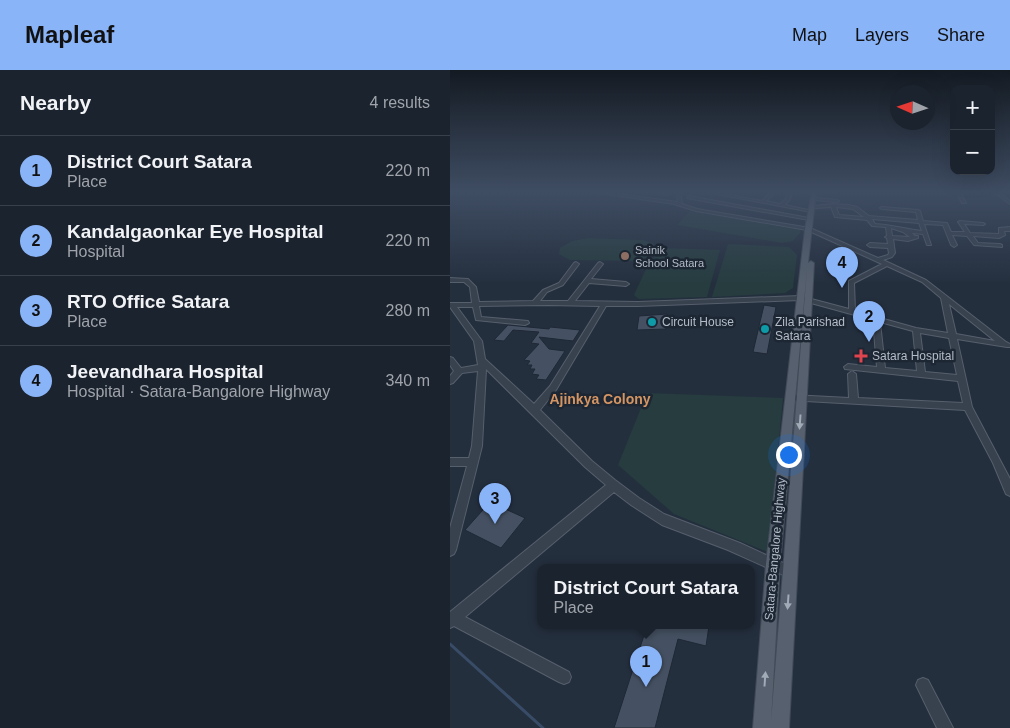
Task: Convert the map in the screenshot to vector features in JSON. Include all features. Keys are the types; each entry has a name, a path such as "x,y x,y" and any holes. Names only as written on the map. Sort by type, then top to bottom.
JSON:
{"main road":[{"name":"Satara-Bangalore Highway","path":"762,728 773,564 796,398 811,223"},
{"name":"Satara-Bangalore Highway","path":"780,728 790,572 796,398"}],"street":[{"path":"832,223 878,260 924,281 976,323 1009,346"},
{"path":"873,223 874,225 887,228 926,235"},
{"path":"921,223 929,244"},
{"path":"929,223 945,224 954,245"},
{"path":"960,223 976,244 1000,246"},
{"path":"968,223 983,224"},
{"path":"878,260 890,256 892,252 887,228"},
{"path":"949,233 999,236 1002,235 1001,229 1010,229"},
{"path":"908,231 913,237"},
{"path":"888,237 908,239 926,235"},
{"path":"870,245 890,246"},
{"path":"535,303 545,291 562,284 576,264"},
{"path":"570,303 600,264"},
{"path":"852,312 852,282 887,264"},
{"path":"450,280 466,280 474,287 478,319 525,323"},
{"path":"587,281 626,284"},
{"path":"944,296 968,407 1010,491"},
{"path":"451,305 604,304 805,299 916,330 1009,346"},
{"path":"534,410 553,388 604,304"},
{"path":"450,550 477,446 481,363 478,341 451,305"},
{"path":"876,319 882,370"},
{"path":"916,330 922,374"},
{"path":"450,360 458,371"},
{"path":"481,363 509,383 534,410 614,486 661,518 790,572"},
{"path":"450,381 458,371 481,363"},
{"path":"854,401 850,370 882,370 962,378"},
{"path":"796,398 968,407"},
{"path":"450,462 473,462"},
{"path":"564,677 451,619 614,486"},
{"path":"923,684 945,728"}],"green space":[{"path":"679,223 758,223 800,230 801,232 793,241 782,243 677,225"},
{"path":"588,238 643,240 653,243 657,249 652,257 639,261 570,260 559,254 560,248 572,241"},
{"path":"728,244 789,247 797,255 793,288 785,293 712,297"},
{"path":"661,248 720,250 707,297 639,299 634,295 646,269"},
{"path":"647,393 783,398 768,552 674,514 618,465"}],"building":[{"name":"Zila Parishad Satara","path":"764,305 776,307 767,354 753,352"},
{"name":"Circuit House","path":"667,314 666,329 637,330 639,316"},
{"path":"508,325 580,330 573,341 539,337 549,349 565,351 546,380 536,379 539,375 532,374 535,369 530,369 532,365 527,365 530,361 524,360 539,344 531,343 539,332 513,330 504,341 494,340"},
{"path":"490,502 525,518 501,548 465,530"},
{"path":"646,629 709,629 706,646 678,639 655,728 614,728"}],"waterway":[{"path":"450,644 543,728"}],"place":[{"name":"Sainik School Satara","path":"625,256"},
{"name":"Jeevandhara Hospital","path":"842,288"},
{"name":"Circuit House","path":"652,322"},
{"name":"Zila Parishad Satara","path":"765,329"},
{"name":"Kandalgaonkar Eye Hospital","path":"869,342"},
{"name":"Satara Hospital","path":"861,356"},
{"name":"RTO Office Satara","path":"495,524"},
{"name":"District Court Satara","path":"646,687"}],"district":[{"name":"Ajinkya Colony","path":"600,399"}]}
